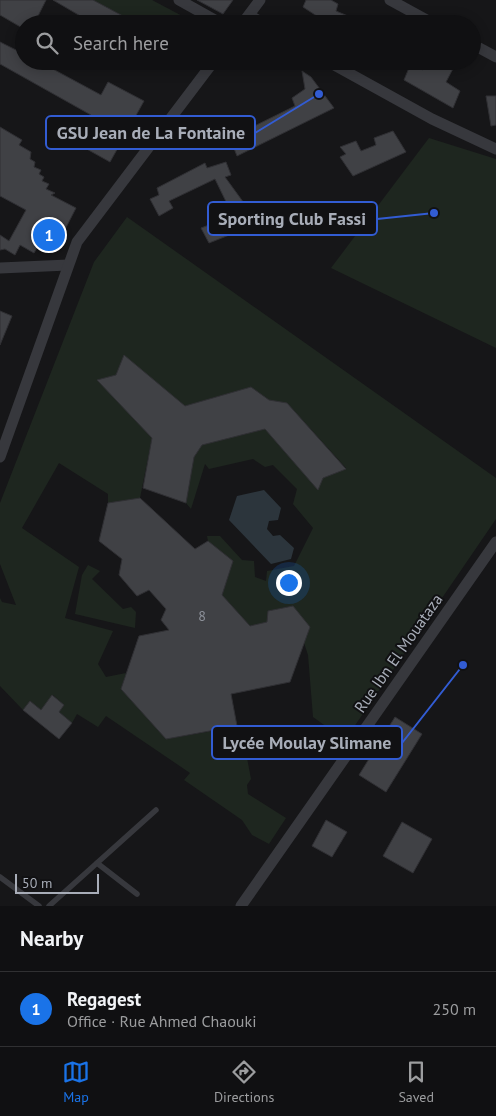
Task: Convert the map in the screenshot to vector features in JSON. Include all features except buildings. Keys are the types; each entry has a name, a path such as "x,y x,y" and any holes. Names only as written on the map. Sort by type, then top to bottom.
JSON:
{"street":[{"path":"179,0 206,15"},
{"path":"249,15 260,0"},
{"path":"390,0 418,15"},
{"path":"481,48 495,53"},
{"path":"0,457 68,265 82,234 207,70"},
{"path":"343,70 432,120 496,149"},
{"path":"0,268 68,265"},
{"name":"Rue Ibn El Mouataza","path":"240,906 496,542"}],"lane":[{"path":"49,906 156,810"},
{"path":"97,863 136,894"},
{"path":"0,877 39,906"}],"shaded area":[{"path":"93,0 152,0 180,15 121,15"},
{"path":"429,138 496,159 496,348 331,268"},
{"path":"127,217 496,478 496,519 345,740 313,717 308,655 292,606 268,611 267,622 250,626 222,595 233,561 208,541 207,536 220,536 242,560 254,561 255,577 266,581 267,571 294,566 313,528 293,504 297,489 273,465 265,467 253,459 209,469 205,464 191,509 186,503 194,457 202,445 265,429 318,489 323,478 346,468 287,403 269,400 251,387 185,406 124,356 116,375 98,380 152,438 140,498 108,503 108,494 59,463 22,528 79,567 65,618 113,631 98,664 106,677 126,673 121,689 166,739 213,731 217,745 244,742 251,779 247,785 248,794 286,818 269,844 252,835 242,820 184,780 190,773 106,716 98,727 77,714 72,723 59,712 64,705 53,695 41,710 30,701 23,710 0,686 0,598 2,602 16,605 0,564 0,503 94,262"},
{"path":"264,490 281,508 278,520 269,521 267,529 273,536 280,535 294,548 291,559 271,564 229,520 237,496"},
{"path":"88,565 100,571 92,579 123,609 131,607 136,612 135,628 75,614 82,575"}],"place":[{"name":"GSU Jean de La Fontaine","path":"319,94"},
{"name":"Sporting Club Fassi","path":"434,213"},
{"name":"Regagest","path":"49,235"},
{"name":"Lycée Moulay Slimane","path":"463,665"}]}
